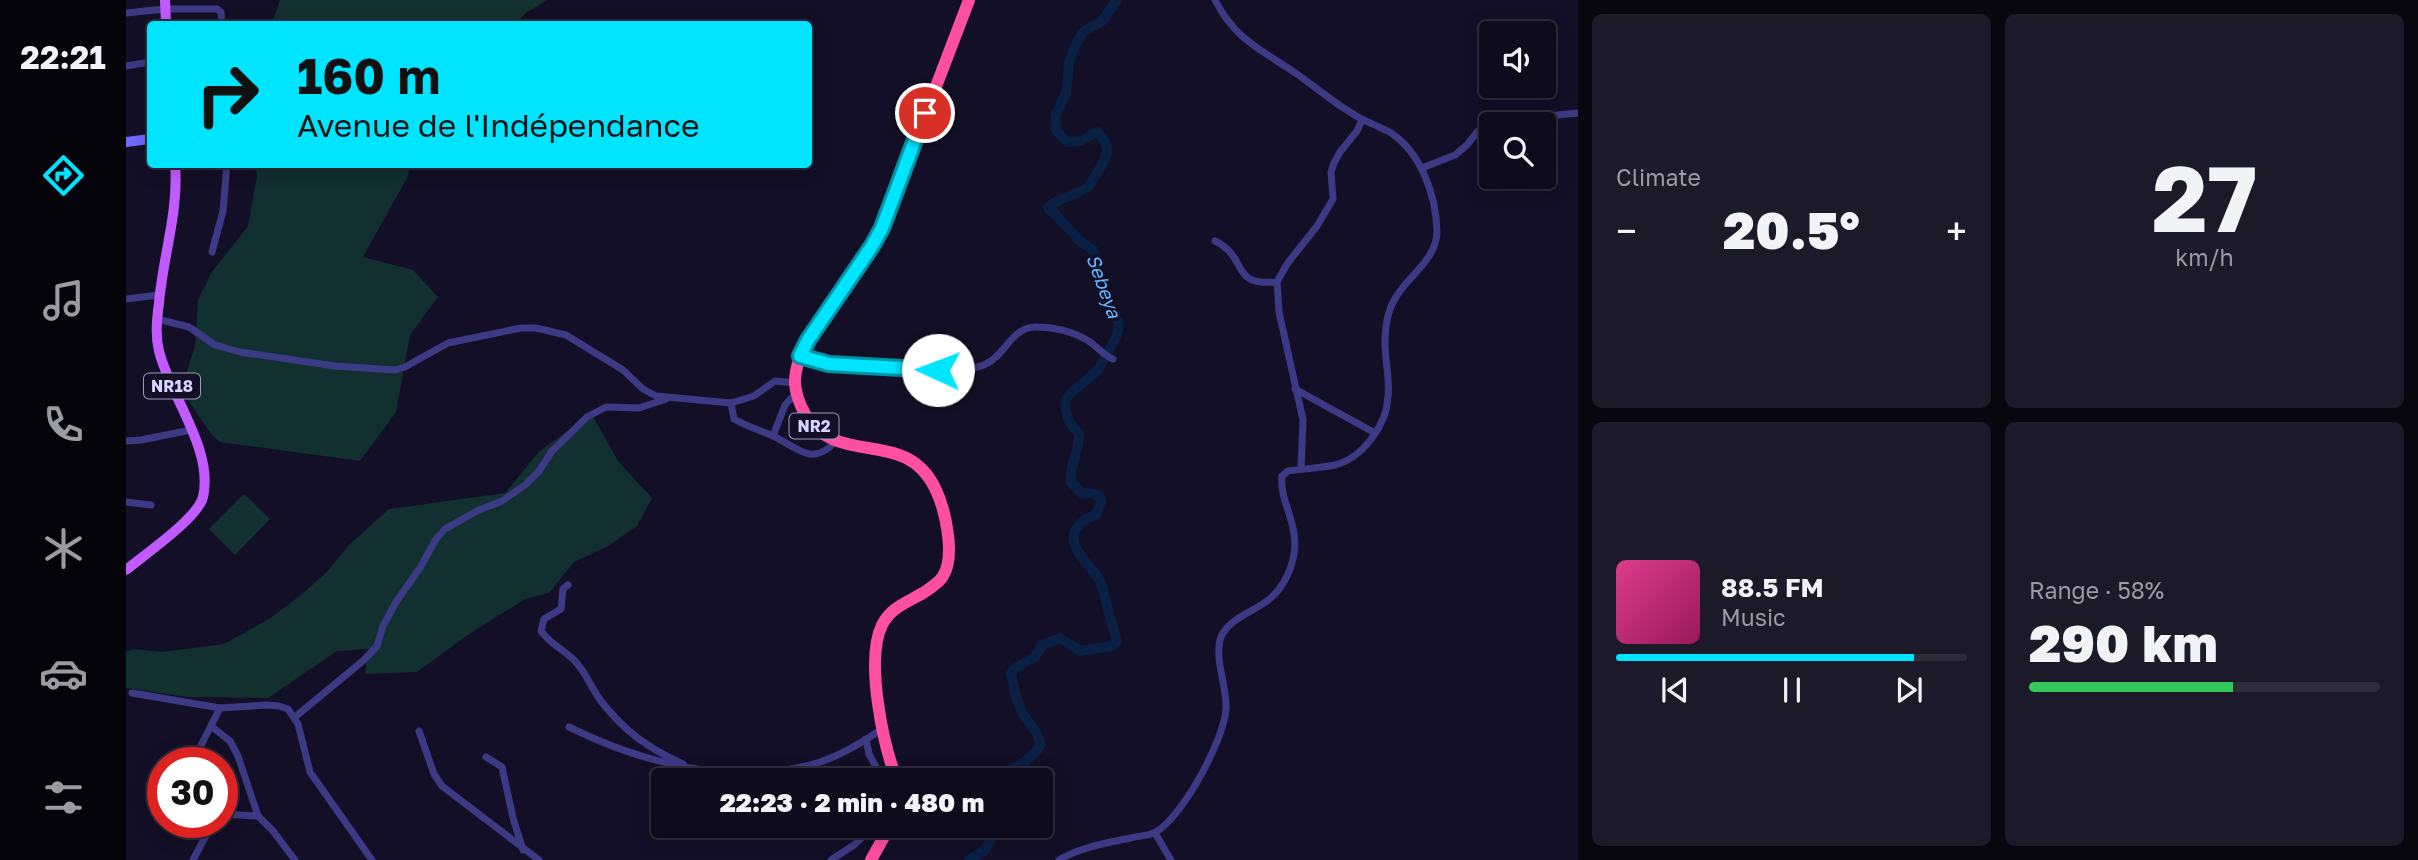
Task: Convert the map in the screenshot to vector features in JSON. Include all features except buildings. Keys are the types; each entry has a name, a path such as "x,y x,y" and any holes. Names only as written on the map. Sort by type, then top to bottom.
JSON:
{"highway":[{"path":"796,388 800,356 815,328 882,228 969,0"},
{"name":"NR2","path":"796,388 799,404 810,423 835,442 905,456 920,465 936,490 949,538 949,554 944,575 923,593 895,608 883,624 877,652 878,705 881,730 893,768"},
{"path":"871,860 883,838"}],"main road":[{"name":"NR18","path":"126,570 199,507 206,478 191,430 159,351 159,295 175,205 175,168"}],"street":[{"path":"1059,860 1097,846 1155,833 1176,814 1187,798 1223,726 1226,701 1219,655 1220,638 1236,620 1275,595 1286,578 1295,552 1294,533 1283,491 1282,476 1288,471 1337,464 1351,457 1375,433 1388,401 1385,344 1390,309 1396,296 1432,251 1436,240 1435,215 1422,168 1402,141 1388,131 1362,120 1237,34 1215,0"},
{"path":"126,13 165,5 216,9 221,12 222,21"},
{"path":"126,66 147,62"},
{"path":"1422,168 1455,156 1478,131 1497,121 1578,113"},
{"path":"1301,469 1304,431 1279,312 1277,282 1333,199 1331,172 1334,163 1362,120"},
{"path":"126,142 147,139"},
{"path":"212,252 223,211 227,168"},
{"path":"1215,241 1231,252 1245,276 1252,282 1277,282"},
{"path":"126,299 159,295"},
{"path":"157,318 189,327 215,345 253,356 382,370 405,367 448,343 469,337 536,328 566,335 623,370 647,392 667,399 731,404 754,396 775,381 796,388 785,405 773,436"},
{"path":"800,356 829,364 912,370 957,370 985,365 995,359 1020,331 1032,327 1065,331 1087,340 1108,357"},
{"path":"1295,389 1375,433"},
{"path":"295,718 377,646 383,626 396,602 445,529 502,501 525,485 539,471 552,451 587,417 606,407 639,408 667,399"},
{"path":"731,404 734,419 803,453 812,455 829,449 835,442"},
{"path":"126,441 191,430"},
{"path":"126,502 151,505"},
{"path":"568,585 563,589 561,609 544,619 541,631 545,637 575,661 600,699 630,732 652,750 692,768"},
{"path":"132,693 220,708 279,706 288,709 295,718 310,772 372,860"},
{"path":"201,747 220,708"},
{"path":"212,726 230,741 238,756 258,816 295,860"},
{"path":"569,727 622,750 689,768"},
{"path":"785,768 819,762 838,755 881,730"},
{"path":"419,731 442,786 539,860"},
{"path":"866,739 869,754 877,768"},
{"path":"486,757 502,767 513,818 524,850"},
{"path":"238,815 258,816"},
{"path":"1155,833 1171,860"},
{"path":"193,860 205,838"},
{"path":"831,860 863,838"}],"green space":[{"path":"280,0 547,0 518,21 273,21"},
{"path":"256,168 410,168 363,257 413,270 438,297 410,335 396,412 360,461 220,442 181,389 195,346 198,300 212,272 248,226"},
{"path":"591,413 618,461 652,498 637,526 608,546 574,562 549,593 525,599 469,634 417,672 365,674 368,649 337,651 268,698 187,697 126,688 126,652 134,649 162,652 224,644 269,619 301,595 327,572 348,546 389,509 505,493 539,452"},
{"path":"244,494 270,519 235,555 209,529"}],"waterway":[{"name":"Sebeya","path":"1013,768 1035,753 1041,744 1017,700 1011,674 1014,669 1035,657 1042,645 1060,638 1080,651 1112,646 1117,642 1101,583 1074,542 1077,528 1096,515 1101,502 1100,496 1083,494 1071,483 1079,433 1068,419 1065,401 1098,370 1117,335 1119,323 1111,301 1101,289 1094,251 1079,240 1048,207 1089,186 1106,156 1107,147 1097,132 1080,141 1068,142 1055,128 1056,114 1066,93 1069,63 1074,48 1083,32 1102,21 1117,0"},
{"name":"Sebeya","path":"969,860 984,851 989,838"}],"route":[{"path":"925,113 882,228 830,305 800,356 829,364 938,370"}]}
